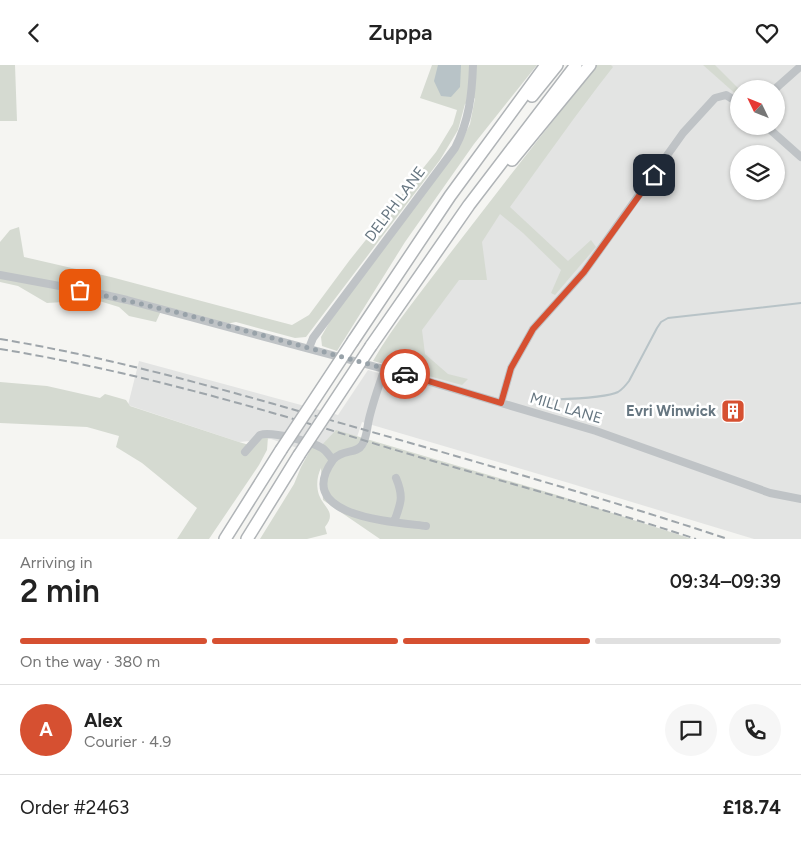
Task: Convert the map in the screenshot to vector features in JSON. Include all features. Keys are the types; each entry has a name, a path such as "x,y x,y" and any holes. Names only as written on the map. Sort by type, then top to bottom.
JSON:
{"highway":[{"path":"398,276 450,196 546,65"},
{"path":"225,539 281,450 398,276 556,65"},
{"path":"247,539 299,455 371,346 469,205 576,65"},
{"path":"415,283 514,157 590,65"}],"street":[{"name":"DELPH LANE","path":"309,348 313,338 454,148 468,116 472,94 473,65"},
{"path":"785,80 801,66"},
{"path":"501,403 511,368 533,329 584,272 683,133 715,97 726,95 730,97"},
{"path":"776,135 801,157"},
{"name":"MILL LANE","path":"0,275 118,298 385,368 596,431 770,493 801,499"},
{"path":"385,368 369,418 364,443 361,447 338,455 333,460 324,482 324,489 331,502 358,515 426,526"},
{"path":"245,452 260,435 278,434 320,447 333,460"},
{"path":"394,522 402,499 401,490 396,478"}],"shaded area":[{"path":"0,65 15,65 17,121 0,121"},
{"path":"432,65 537,65 474,144 405,242 337,351 322,346 321,337 333,316 458,148 470,124 475,98 465,104 458,130 440,160 306,337 295,338 236,322 215,326 161,311 156,322 129,316 119,307 96,300 47,303 18,286 0,282 0,242 10,230 19,227 24,257 111,277 292,325 309,315 349,261 436,152 453,124 457,110 420,98"},
{"path":"438,65 461,65 460,87 451,97 441,96 434,81"},
{"path":"597,65 611,65 613,67 510,207 568,261 591,240 596,247 555,295 551,293 561,270 523,233 500,214 482,242 487,280 459,280 422,330 425,354 448,374 468,379 462,385 373,361 409,307"},
{"path":"606,65 801,65 801,539 754,539 362,422 354,446 330,459 271,439 239,442 128,405 139,361 338,415 368,370 386,375 390,362"},
{"path":"703,65 715,65 730,80 730,89"},
{"path":"0,382 47,386 100,398 105,394 126,400 130,406 249,445 255,437 268,437 267,450 209,539 177,539 197,508 142,463 116,447 119,436 87,427 0,423"},
{"path":"336,430 557,495 692,539 380,539 323,500 321,468 317,488 321,499 330,514 325,527 327,534 307,539 260,539 294,484 312,447 320,447"}],"waterway":[{"path":"542,400 593,397 618,392 629,381 661,322 668,318 801,303"}],"railway":[{"path":"0,339 94,357 233,393 550,484 728,539"},
{"path":"0,349 138,377 230,401 614,513 696,539"}],"way so far":[{"path":"80,290 180,313 405,374"}],"place":[{"name":"Evri Winwick","path":"733,411"}],"route":[{"path":"405,374 501,403 511,368 533,329 584,272 654,175"}]}
